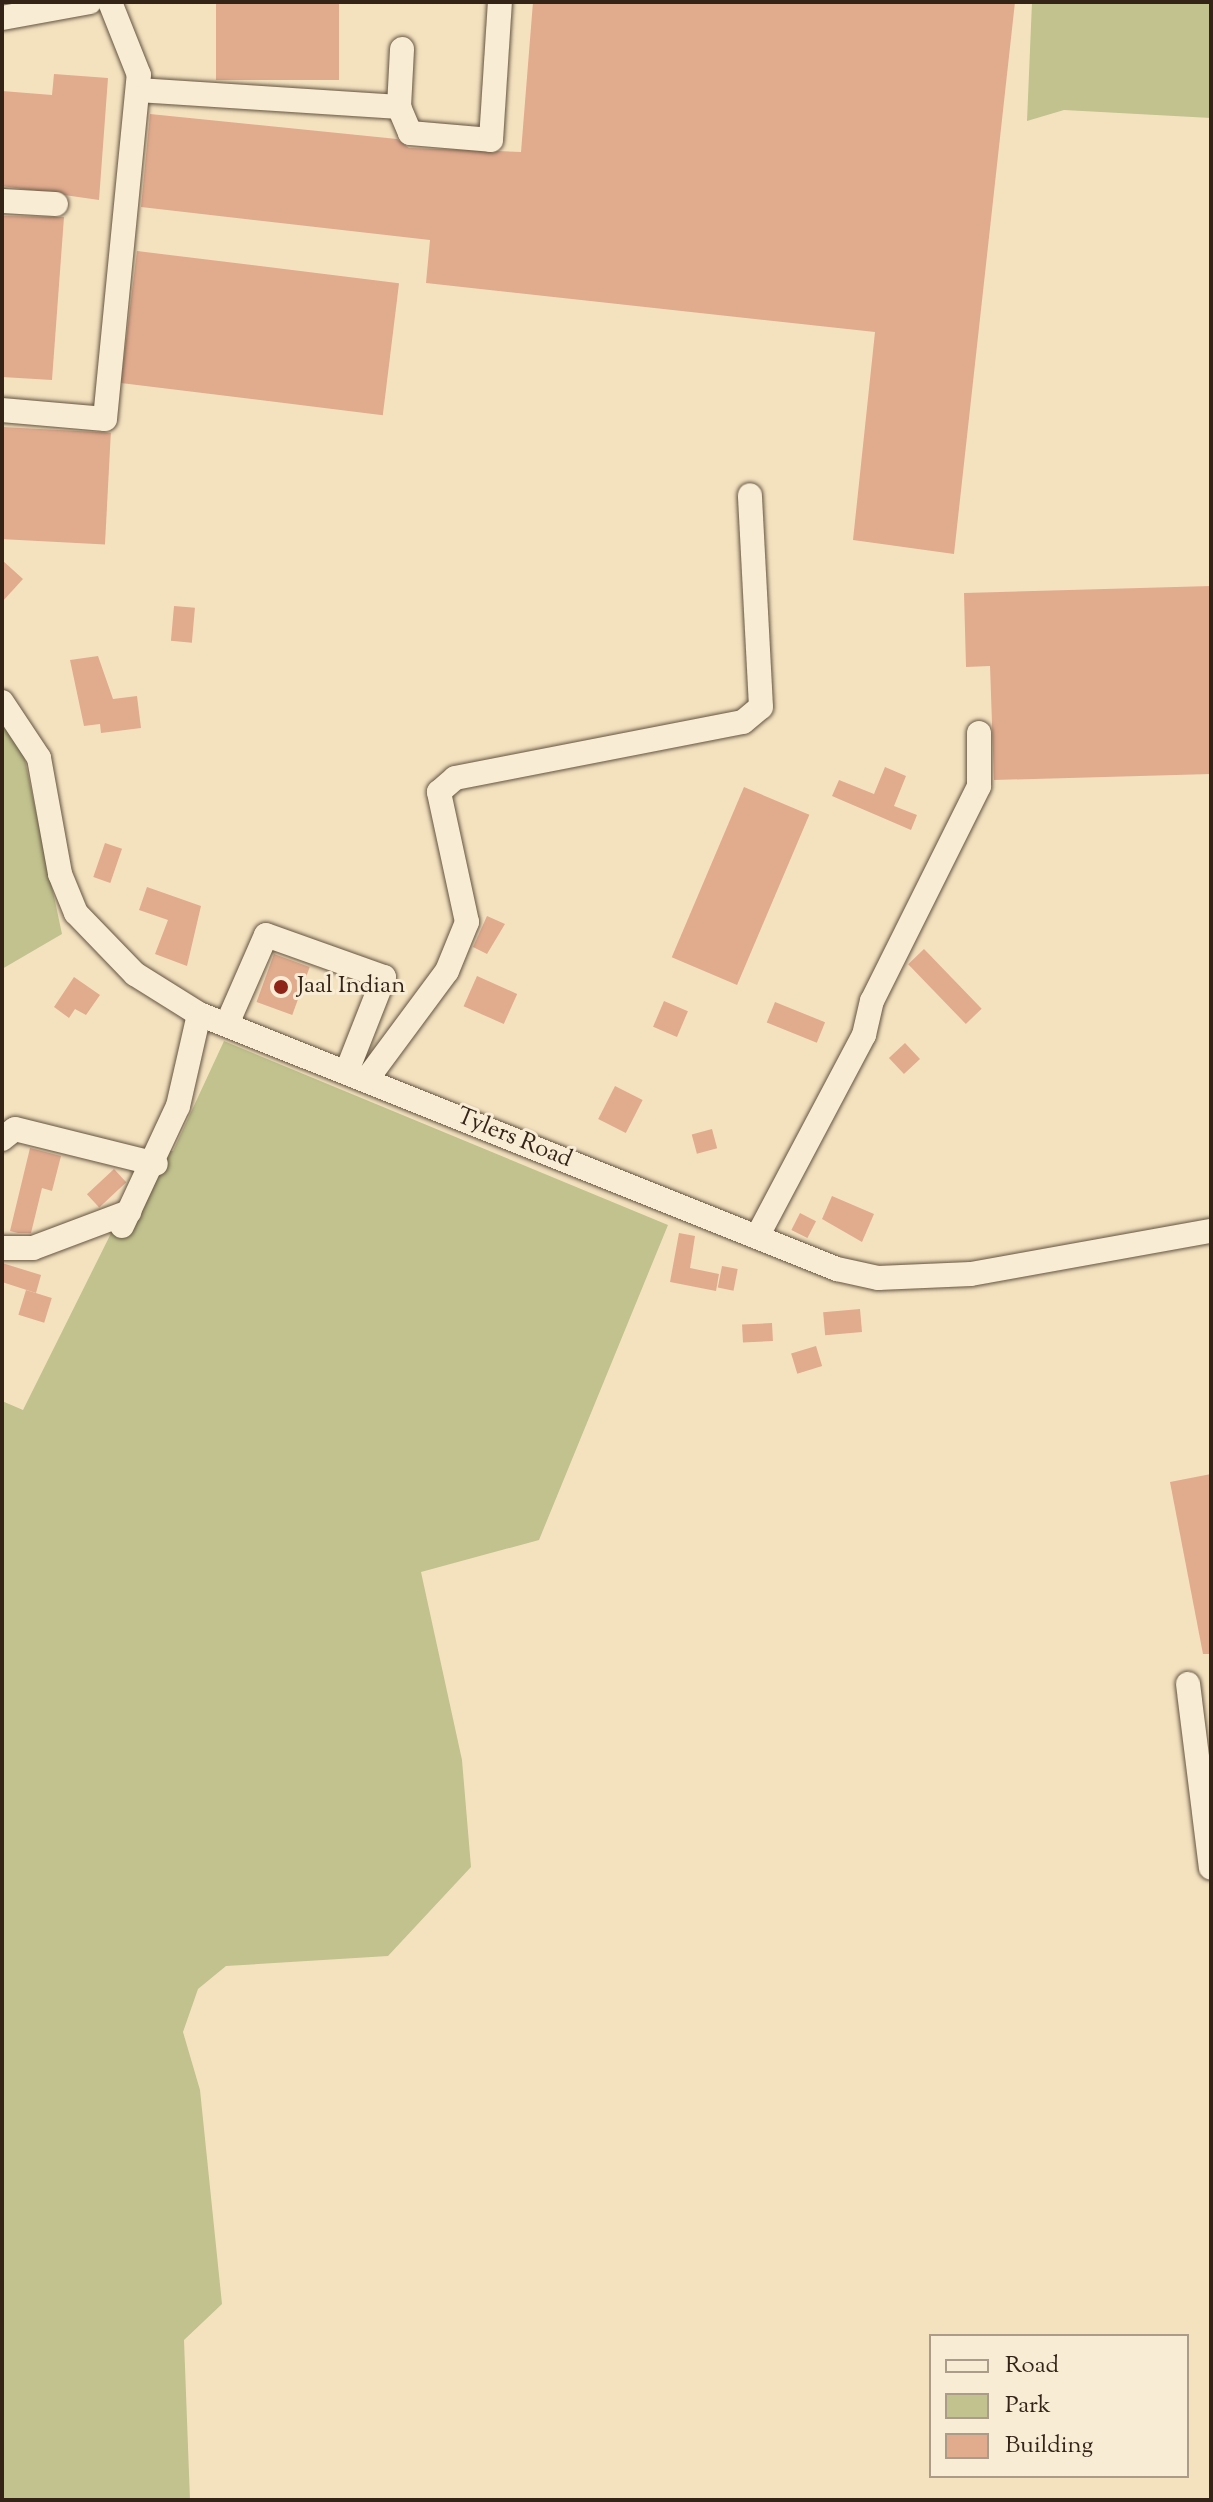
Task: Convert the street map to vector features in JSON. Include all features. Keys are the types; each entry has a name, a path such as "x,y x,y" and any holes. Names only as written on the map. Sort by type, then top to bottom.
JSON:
{"street":[{"path":"2,18 90,2"},
{"path":"2,410 105,419 138,90 130,38 110,2"},
{"path":"402,49 399,107 410,133 491,140 500,2"},
{"path":"138,90 399,107"},
{"path":"2,201 56,204"},
{"path":"357,1075 447,971 467,922 439,792 455,778 743,722 761,707 750,495"},
{"name":"Tylers Road","path":"2,702 39,758 60,874 76,913 135,974 199,1014 837,1269 922,1281 1211,1231"},
{"path":"757,1237 864,1035 872,1001 979,786 979,733"},
{"path":"227,1024 266,935 384,977 357,1075"},
{"path":"2,1248 33,1248 126,1219 156,1164 199,1014"},
{"path":"2,1139 15,1129 156,1164"},
{"path":"1188,1684 1211,1868"}],"green space":[{"path":"1032,2 1211,2 1211,118 1064,110 1027,121"},
{"path":"2,725 22,746 62,934 2,969"},
{"path":"224,1041 668,1225 539,1540 421,1572 462,1760 471,1867 388,1956 226,1966 198,1989 183,2032 200,2090 222,2304 184,2340 190,2500 2,2500 2,1401 23,1410 153,1149 173,1151"}],"building":[{"path":"216,2 339,2 339,80 216,80"},
{"path":"533,2 1015,2 954,554 853,540 875,332 426,283 430,240 141,207 150,114 397,139 409,148 521,152"},
{"path":"54,74 108,78 99,200 2,186 2,91 52,95"},
{"path":"2,216 64,217 52,380 2,377"},
{"path":"137,251 399,283 383,415 121,383"},
{"path":"2,427 111,433 105,545 2,539"},
{"path":"2,560 23,579 2,602"},
{"path":"1211,586 1211,774 994,780 990,666 966,667 964,593"},
{"path":"174,606 195,608 192,643 171,641"},
{"path":"98,656 113,699 137,696 141,728 101,733 100,724 84,726 70,660"},
{"path":"885,767 906,776 894,806 917,815 911,830 832,796 839,780 874,794"},
{"path":"744,787 809,815 737,985 672,957"},
{"path":"105,843 122,849 110,883 93,877"},
{"path":"147,887 201,906 187,966 155,954 168,920 139,910"},
{"path":"487,916 505,924 487,954 473,947"},
{"path":"924,949 982,1009 966,1024 908,964"},
{"name":"Jaal Indian","path":"274,954 310,967 292,1015 257,1002"},
{"path":"477,976 517,994 504,1024 464,1006"},
{"path":"74,977 100,995 86,1015 75,1009 69,1018 54,1007"},
{"path":"664,1001 688,1011 677,1037 653,1027"},
{"path":"775,1002 825,1022 817,1043 767,1022"},
{"path":"905,1043 920,1059 904,1074 889,1058"},
{"path":"615,1086 643,1100 626,1133 598,1119"},
{"path":"712,1129 717,1148 697,1154 692,1134"},
{"path":"30,1148 61,1156 52,1191 42,1188 31,1233 18,1233 10,1231"},
{"path":"114,1169 126,1182 99,1207 87,1194"},
{"path":"832,1196 874,1214 862,1242 822,1219"},
{"path":"800,1213 816,1221 807,1238 791,1230"},
{"path":"679,1233 695,1236 690,1268 719,1274 716,1291 670,1282"},
{"path":"2,1263 41,1275 36,1293 2,1282"},
{"path":"722,1266 738,1269 734,1291 718,1288"},
{"path":"26,1290 52,1298 44,1323 18,1315"},
{"path":"860,1309 862,1332 825,1335 823,1312"},
{"path":"772,1323 773,1341 743,1343 742,1325"},
{"path":"816,1346 822,1366 797,1374 791,1354"},
{"path":"1211,1474 1211,1654 1203,1654 1170,1482"}],"place":[{"name":"Jaal Indian","path":"281,987"}]}
